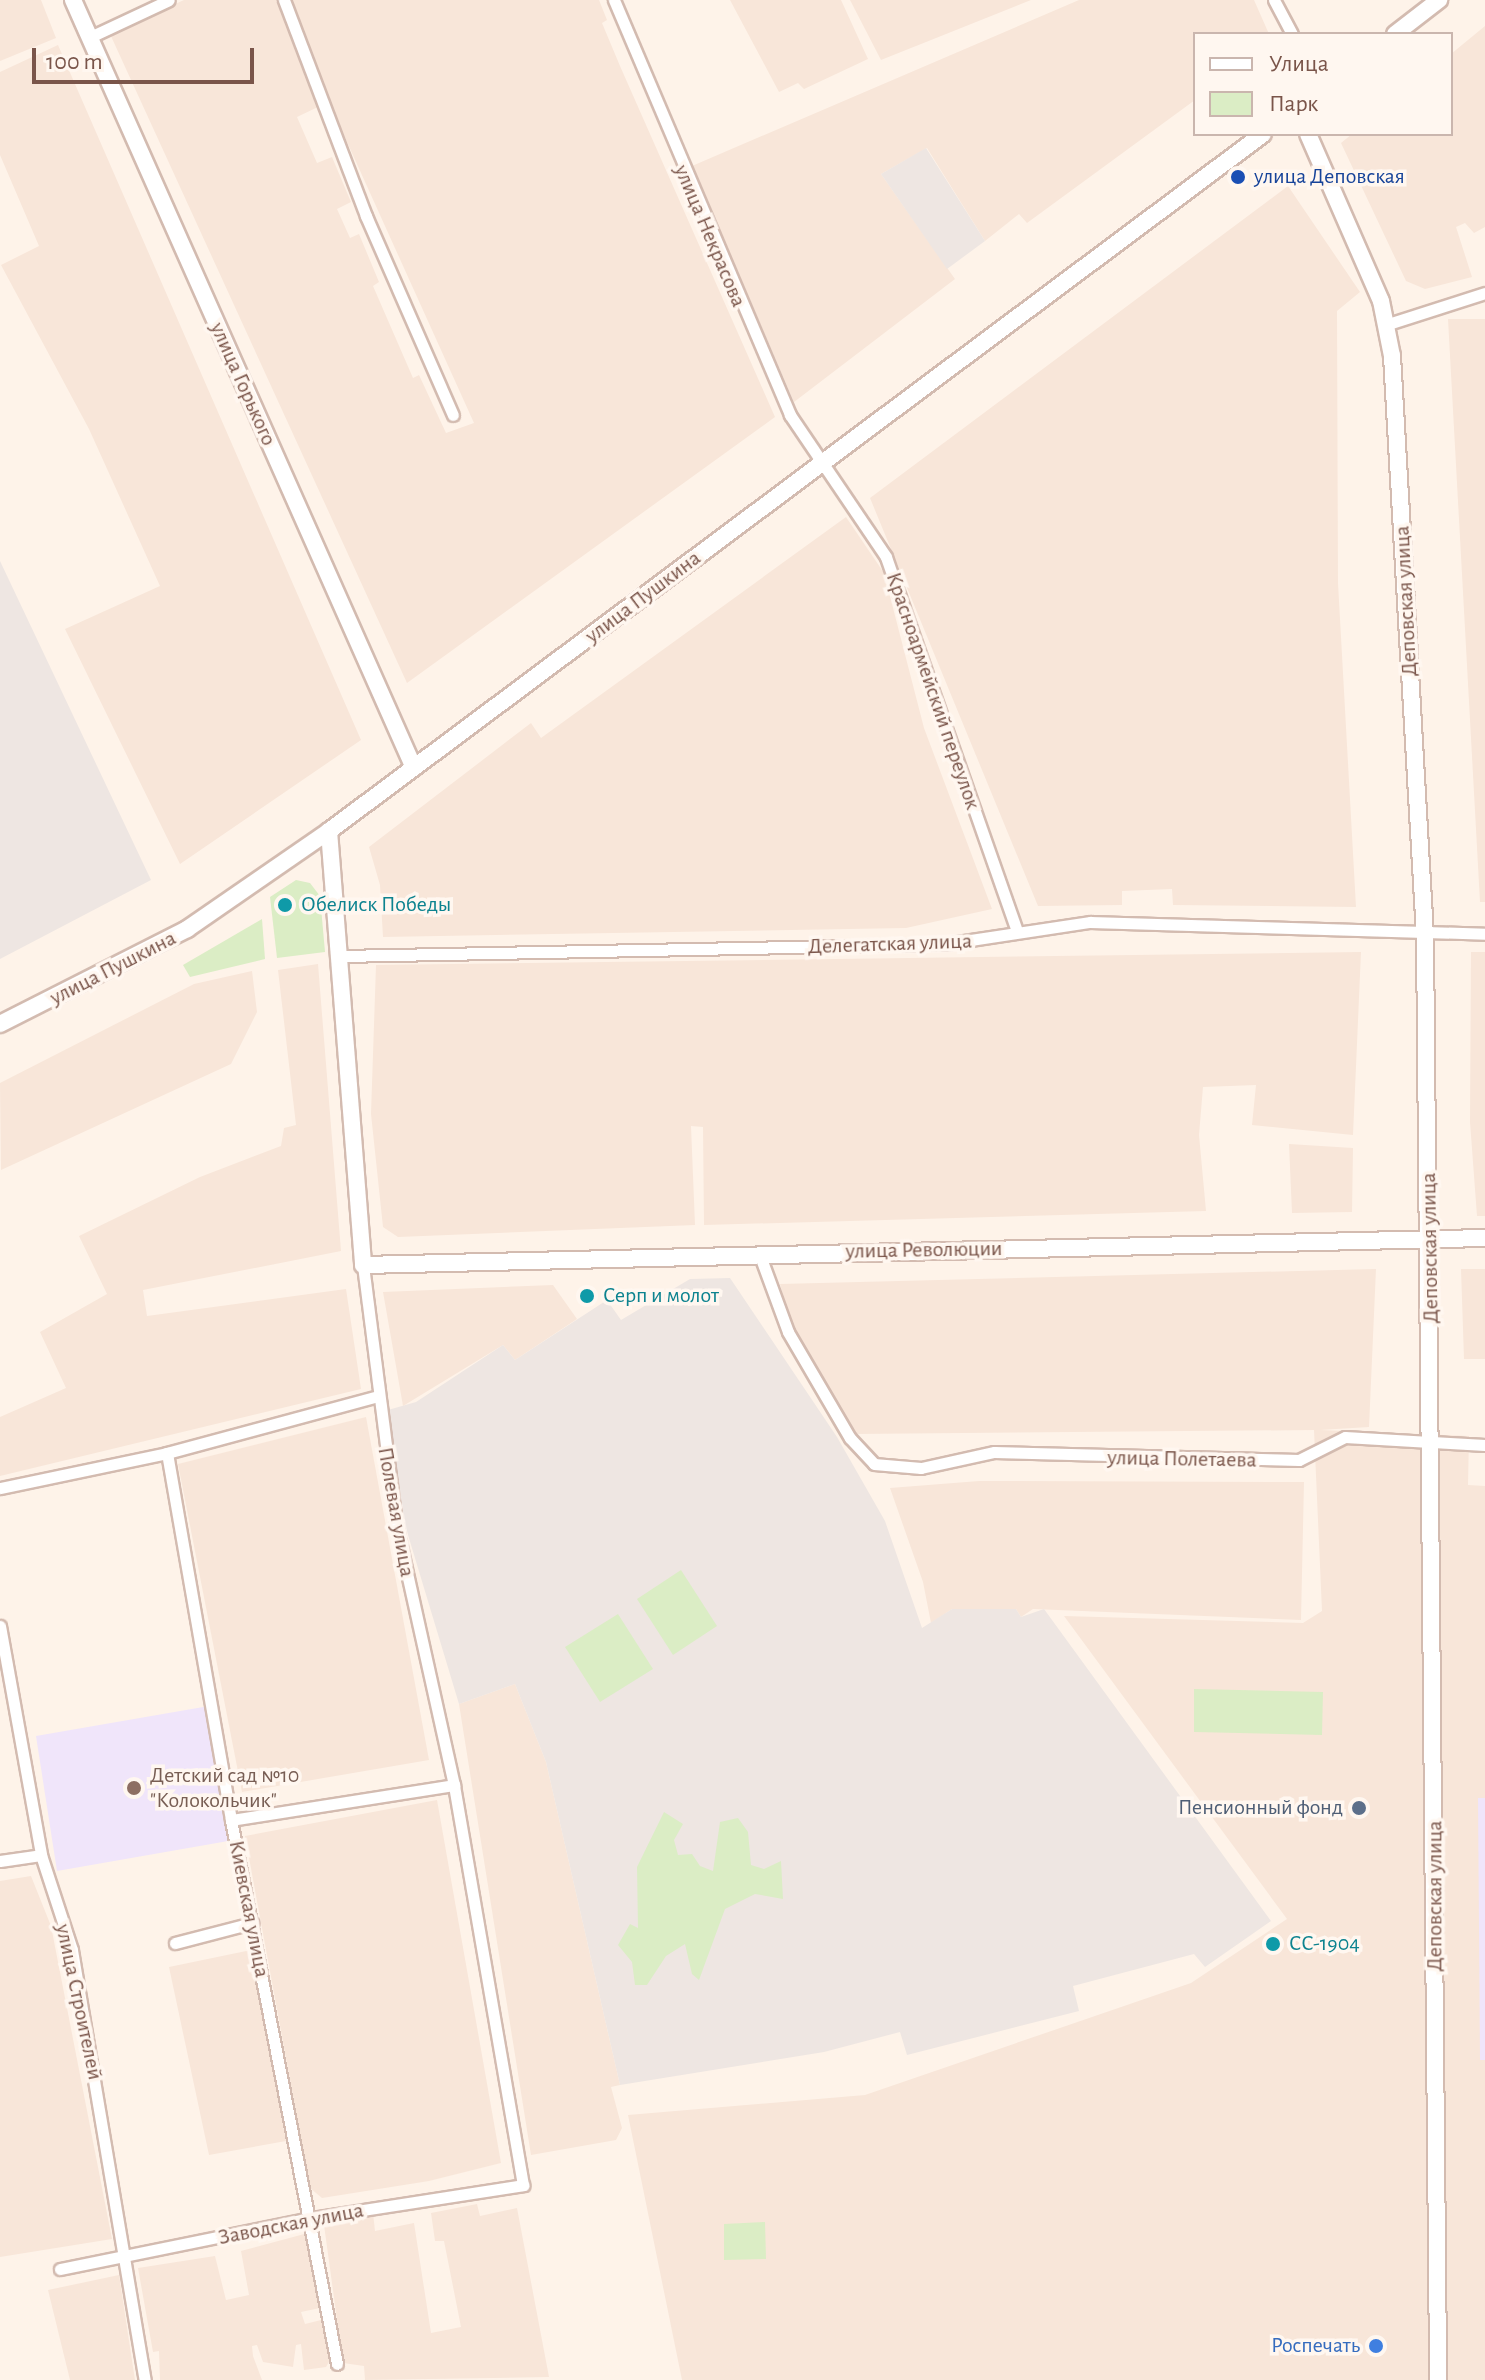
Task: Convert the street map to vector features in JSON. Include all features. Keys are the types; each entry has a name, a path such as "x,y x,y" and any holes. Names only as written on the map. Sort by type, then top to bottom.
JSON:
{"street":[{"name":"улица Горького","path":"73,0 414,768"},
{"path":"88,38 169,0"},
{"path":"284,0 366,216 453,415"},
{"name":"улица Некрасова","path":"614,0 749,327 821,465"},
{"path":"1274,0 1291,32"},
{"path":"1398,32 1439,0"},
{"name":"улица Пушкина","path":"0,1024 187,929 329,831 1260,136"},
{"name":"Деповская улица","path":"1309,136 1388,324 1425,935 1438,2380"},
{"path":"1388,324 1485,293"},
{"name":"Красноармейский переулок","path":"821,465 886,557 1017,932"},
{"name":"Полевая улица","path":"329,831 363,1265 396,1523 454,1785 523,2185"},
{"name":"Делегатская улица","path":"341,956 944,944 1090,922 1425,935 1485,934"},
{"name":"улица Революции","path":"363,1265 759,1253 1485,1238"},
{"name":"улица Полетаева","path":"759,1253 788,1332 850,1438 874,1464 921,1468 994,1452 1299,1460 1345,1437 1485,1445"},
{"path":"0,1488 167,1453 378,1396"},
{"name":"Киевская улица","path":"167,1453 231,1820 311,2218 337,2364"},
{"name":"улица Строителей","path":"0,1626 41,1855 72,1950 127,2259 145,2380"},
{"path":"231,1820 454,1785"},
{"path":"0,1861 41,1855"},
{"path":"175,1943 252,1923"},
{"name":"Заводская улица","path":"60,2269 127,2259 311,2218 523,2185"}],"shaded area":[{"path":"0,0 41,0 56,38 0,61"},
{"path":"184,0 278,0 320,106 297,117 317,163 332,157 351,202 337,209 350,238 359,234 379,282 373,286 413,378 419,375 446,433 474,423 338,122 290,0 599,0 607,20 602,23 620,66 775,417 407,683 110,34"},
{"path":"730,0 841,0 868,59 804,89 798,83 779,92"},
{"path":"850,0 1031,0 881,60"},
{"path":"1079,0 1254,0 1268,32 1193,32 1193,101 1027,223 1019,214 985,241 927,148 881,174 955,279 794,402 692,166"},
{"path":"1485,26 1485,227 1474,233 1465,223 1456,227 1472,277 1425,289 1406,281 1341,143 1350,136 1453,136 1453,52"},
{"path":"58,45 361,740 180,864 65,629 160,586 89,429 1,265 39,246 0,155 0,72"},
{"path":"926,148 985,241 947,269 881,174"},
{"path":"1288,186 1360,292 1337,311 1338,583 1356,907 1173,905 1172,889 1122,891 1122,905 1038,906 870,498"},
{"path":"1448,319 1485,319 1485,902 1480,902"},
{"path":"846,517 884,573 924,728 992,909 906,928 383,937 380,885 369,847 531,723 541,738"},
{"path":"0,561 151,880 0,959"},
{"path":"1361,952 1353,1135 1252,1125 1256,1085 1203,1087 1199,1135 1206,1211 704,1225 703,1127 691,1126 695,1225 398,1237 383,1227 371,1114 376,965"},
{"path":"1471,952 1485,952 1485,1216 1477,1216 1470,1122"},
{"path":"318,964 341,1251 143,1290 147,1316 346,1289 361,1389 0,1476 0,1417 66,1388 40,1332 107,1294 79,1236 200,1177 281,1146 284,1128 296,1125 278,970"},
{"path":"252,971 257,1012 231,1064 1,1170 0,1083 194,984"},
{"path":"1289,1144 1353,1148 1352,1212 1292,1213"},
{"path":"1376,1269 1369,1427 1320,1430 1469,1436 1468,1485 1485,1486 1485,2380 682,2380 628,2115 865,2095 1191,1983 1287,1919 1064,1616 1303,1623 1322,1611 1314,1430 854,1434 790,1321 780,1284"},
{"path":"1461,1269 1485,1269 1485,1359 1464,1359"},
{"path":"730,1278 837,1437 885,1521 922,1628 952,1609 1016,1609 1021,1617 1044,1609 1271,1921 1205,1967 1194,1954 1073,1986 1079,2011 907,2055 900,2032 824,2052 620,2085 546,1762 515,1684 459,1704 405,1525 388,1410 416,1402 503,1345 515,1360 607,1300 621,1320 690,1279"},
{"path":"553,1285 577,1319 515,1360 503,1345 403,1406 383,1292"},
{"path":"366,1417 429,1760 242,1792 178,1464"},
{"path":"979,1481 1304,1482 1301,1620 1033,1609 1021,1617 1016,1609 952,1609 931,1623 923,1582 890,1488"},
{"path":"515,1684 546,1762 620,2085 611,2087 622,2128 616,2140 531,2155 459,1704"},
{"name":"Детский сад №10 \"Колокольчик\"","path":"209,1706 234,1840 57,1871 36,1736"},
{"path":"1478,1798 1485,1798 1485,2060 1480,2060"},
{"path":"437,1800 501,2163 429,2181 322,2198 310,2188 245,1836"},
{"path":"31,1876 51,1926 112,2239 0,2257 0,1881"},
{"path":"251,1950 286,2141 209,2155 169,1967"},
{"path":"477,2204 480,2216 517,2208 549,2377 365,2380 364,2366 343,2363 324,2225 373,2213 375,2231 414,2223 431,2333 461,2327 444,2241 435,2241 431,2213"},
{"path":"308,2233 320,2308 301,2312 305,2324 325,2319 330,2360 326,2367 304,2370 301,2344 296,2345 293,2367 263,2362 257,2345 252,2346 253,2356 262,2380 160,2380 159,2351 153,2352 138,2268 215,2256 226,2300 249,2295 241,2251"},
{"path":"119,2275 135,2380 70,2380 48,2290"}],"green space":[{"path":"296,880 310,883 320,896 325,952 277,958 270,897"},
{"path":"262,919 265,959 190,977 183,965"},
{"path":"681,1570 717,1626 673,1655 637,1599"},
{"path":"618,1614 653,1669 600,1702 565,1647"},
{"path":"1194,1689 1323,1692 1322,1735 1194,1732"},
{"path":"664,1812 683,1824 674,1840 678,1855 692,1854 700,1866 713,1871 720,1822 738,1818 748,1832 751,1865 764,1869 781,1861 783,1899 755,1894 725,1909 699,1980 692,1974 685,1944 666,1956 647,1985 635,1985 632,1962 618,1945 630,1924 638,1928 637,1867"},
{"path":"765,2222 766,2259 724,2260 724,2224"}],"place":[{"name":"улица Деповская","path":"1238,177"},
{"name":"Обелиск Победы","path":"285,905"},
{"name":"Серп и молот","path":"587,1296"},
{"name":"Детский сад №10 \"Колокольчик\"","path":"134,1788"},
{"name":"Пенсионный фонд","path":"1359,1808"},
{"name":"СС-1904","path":"1273,1944"},
{"name":"Роспечать","path":"1376,2346"}]}
